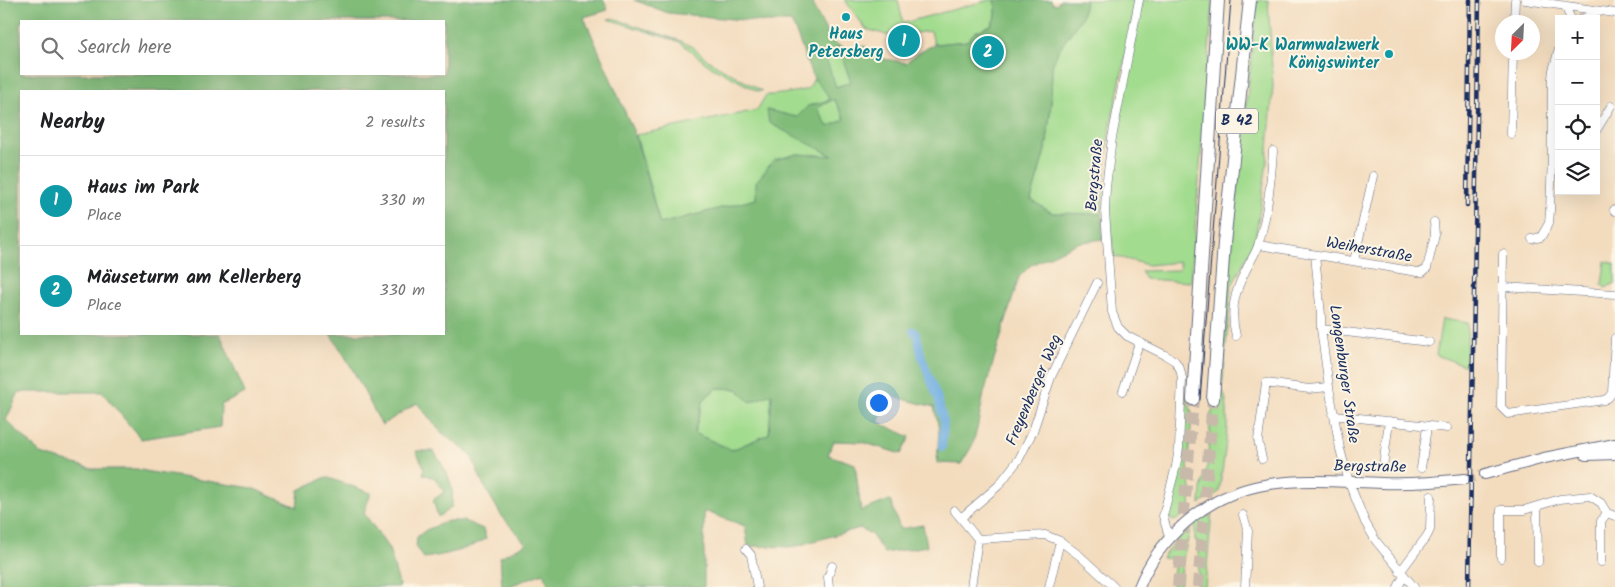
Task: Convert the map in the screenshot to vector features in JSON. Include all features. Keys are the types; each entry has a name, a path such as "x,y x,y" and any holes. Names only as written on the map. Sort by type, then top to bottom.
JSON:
{"highway":[{"name":"B 42","path":"1193,399 1218,0"},
{"name":"B 42","path":"1213,399 1224,243 1250,0"}],"street":[{"name":"Bergstraße","path":"1139,0 1112,138 1105,211 1112,312 1118,327 1127,336 1175,361 1180,369 1182,378 1177,457 1163,516 1169,537"},
{"path":"1514,15 1515,0"},
{"path":"1525,0 1615,13"},
{"path":"1565,6 1569,15"},
{"path":"1590,15 1598,11"},
{"path":"1511,134 1513,60"},
{"path":"1555,107 1553,70 1556,60"},
{"path":"1600,124 1611,106"},
{"path":"1532,239 1541,237 1549,223 1555,139"},
{"path":"1236,336 1232,322 1235,298 1244,273 1259,245 1266,218 1273,151"},
{"path":"1354,261 1373,176"},
{"path":"1551,190 1555,182"},
{"name":"Weiherstraße","path":"1259,245 1424,272 1427,268 1434,236 1434,222"},
{"path":"1503,254 1501,406 1508,414 1608,398 1612,393 1615,338"},
{"name":"Longenburger Straße","path":"1315,255 1328,387 1340,449 1349,482 1365,522 1376,541 1414,587"},
{"name":"Freyenberger Weg","path":"961,518 998,486 1019,459 1033,430 1051,377 1098,283"},
{"path":"1503,287 1615,294"},
{"path":"1321,329 1429,342"},
{"path":"1123,391 1139,343"},
{"path":"1262,459 1258,440 1266,383 1309,389 1328,387"},
{"path":"1333,415 1447,428"},
{"path":"1384,467 1389,422"},
{"path":"1421,468 1427,426"},
{"path":"1485,474 1560,455 1615,444"},
{"path":"1560,455 1615,454"},
{"name":"Bergstraße","path":"1139,587 1154,557 1169,537 1193,516 1208,506 1244,489 1304,481 1410,484 1465,479"},
{"path":"1398,587 1402,574 1430,530 1431,496"},
{"path":"1501,558 1501,510 1524,510 1560,499 1590,496 1601,503 1606,513 1615,516"},
{"path":"1538,507 1538,562"},
{"path":"954,510 978,539 971,587"},
{"path":"1601,562 1601,521 1606,513"},
{"path":"1243,515 1248,531 1245,587"},
{"path":"978,539 1045,535 1060,541 1080,556 1114,587"},
{"path":"1049,587 1060,541"},
{"path":"746,549 751,554 757,587"},
{"path":"829,587 828,577 832,566"}],"green space":[{"path":"0,0 604,0 608,10 584,17 635,135 660,224 756,199 756,182 774,160 797,154 833,156 769,123 767,110 797,117 808,106 829,100 811,71 791,22 765,22 668,13 634,0 813,0 814,8 832,42 848,50 865,46 879,57 906,63 927,48 934,45 967,41 975,32 991,25 996,16 994,0 1051,0 1055,4 1059,0 1086,0 1081,18 1058,51 1052,66 1047,143 1031,200 1052,213 1102,214 1103,239 1077,243 1031,265 1019,277 984,393 972,446 961,464 937,463 939,429 934,407 891,396 878,422 910,437 901,454 862,442 834,441 828,455 855,464 861,511 890,500 900,529 923,525 927,546 884,553 871,534 860,528 793,547 748,546 745,526 704,511 704,587 550,587 543,573 507,587 502,587 500,557 526,544 501,515 483,484 471,455 441,432 417,403 382,425 351,367 331,335 445,335 445,90 20,90 20,335 220,335 245,393 221,405 220,427 141,439 102,392 19,392 6,420 41,454 92,469 137,469 252,488 297,507 299,490 326,477 371,493 364,513 389,549 400,587 0,587","holes":["839,48 851,82 836,87 824,53","834,99 845,119 828,127 817,108","717,388 737,389 750,402 772,394 769,434 732,450 694,433 704,399"]},
{"path":"845,0 898,0 903,23 989,0 994,0 996,16 991,25 975,32 967,41 934,44 931,31 890,36 866,29"},
{"path":"1086,0 1135,0 1108,139 1102,214 1052,213 1031,200 1047,143 1052,66 1058,51 1081,18"},
{"path":"1142,0 1213,0 1191,282 1145,279 1141,271 1179,270 1180,262 1148,265 1114,256 1108,207 1112,156"},
{"path":"1257,0 1268,0 1273,86 1267,163 1255,241 1231,287 1222,390 1227,410 1227,424 1219,492 1200,504 1201,489 1207,466 1211,414 1220,396 1218,396 1227,293"},
{"path":"613,18 681,41 691,46 709,61 762,91 757,91 707,64 680,42 608,19"},
{"path":"839,48 851,82 835,87 824,53"},
{"path":"814,78 827,93 829,101 808,106 797,117 834,156 797,154 756,199 660,224 636,135 757,110 766,95 807,89"},
{"path":"834,99 845,119 828,128 817,108"},
{"path":"1605,261 1615,264 1615,283 1605,288 1602,285"},
{"path":"1442,319 1468,323 1466,366 1436,355"},
{"path":"717,388 772,394 769,434 732,450 694,433 704,399"},
{"path":"1186,394 1192,413 1188,465 1191,489 1190,510 1175,521 1170,519 1168,513 1179,472"},
{"path":"416,451 434,451 449,478 452,492 451,508 438,517 433,500 444,492 435,478 423,474 424,467"},
{"path":"1212,511 1205,587 1197,587 1199,564 1197,541 1195,540 1195,522"},
{"path":"448,521 464,521 483,529 486,539 456,552 424,558 416,548 417,537 426,530"},
{"path":"1191,527 1182,563 1180,587 1172,587 1175,559 1162,558 1172,545"}],"waterway":[{"path":"913,331 917,335 922,358 938,399 944,423 942,447"}],"tunnel":[{"path":"1178,587 1193,399"},
{"path":"1198,587 1213,399"},
{"path":"1465,479 1485,474"}],"tram line":[{"path":"1200,400 1231,0"}],"railway":[{"path":"1467,205 1470,0"},
{"path":"1469,587 1479,0"}],"place":[{"name":"Haus Petersberg","path":"846,17"},
{"name":"Haus im Park","path":"904,41"},
{"name":"Mäuseturm am Kellerberg","path":"988,52"},
{"name":"WW-K Warmwalzwerk Königswinter","path":"1389,54"}]}
